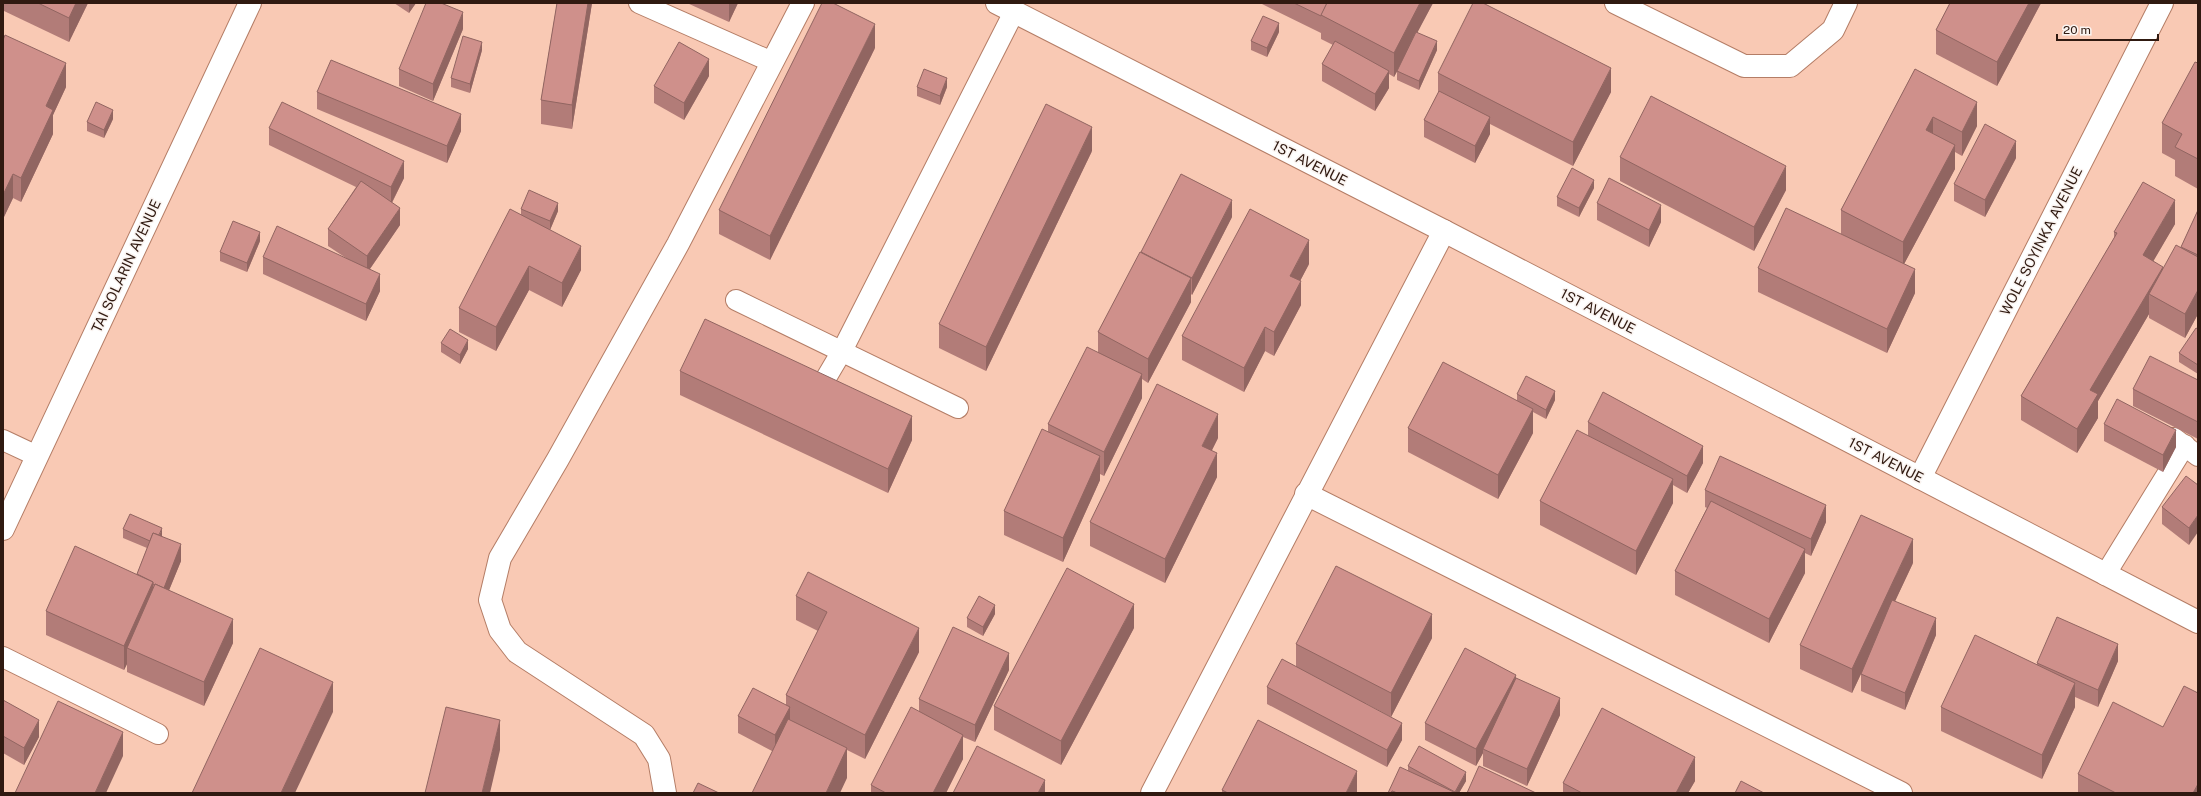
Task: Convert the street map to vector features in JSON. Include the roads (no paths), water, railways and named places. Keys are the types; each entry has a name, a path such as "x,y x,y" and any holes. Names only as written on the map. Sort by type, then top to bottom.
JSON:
{"street":[{"name":"TAI SOLARIN AVENUE","path":"3,529 250,3"},
{"path":"664,793 659,758 644,735 517,652 500,630 490,600 500,558 558,459 678,244 803,3"},
{"path":"1616,3 1744,66 1790,66 1832,30 1846,3"},
{"name":"WOLE SOYINKA AVENUE","path":"1920,478 2162,3"},
{"name":"1ST AVENUE","path":"1005,7 1444,231 2198,622"},
{"path":"1152,793 1306,494 1444,231"},
{"path":"1306,494 1901,793"}],"lane":[{"path":"639,3 772,62"},
{"path":"816,395 842,351 1005,7"},
{"path":"736,300 958,408"},
{"path":"2105,574 2191,451 2160,428"},
{"path":"3,440 37,456"},
{"path":"3,657 158,734"}]}
